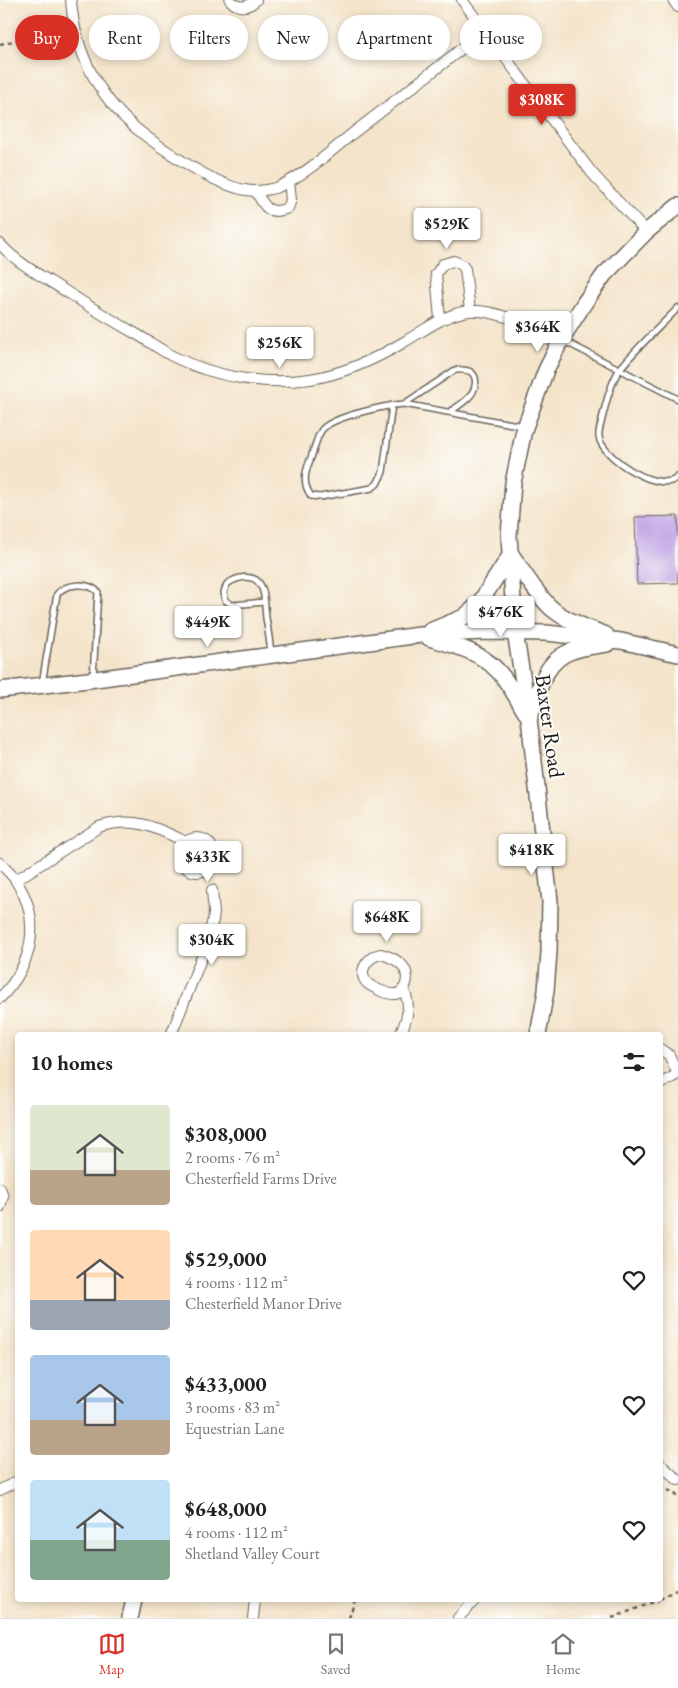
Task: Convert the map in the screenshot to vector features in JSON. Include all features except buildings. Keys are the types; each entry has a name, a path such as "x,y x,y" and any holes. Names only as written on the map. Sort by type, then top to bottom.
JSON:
{"main road":[{"name":"Baxter Road","path":"539,1032 546,991 550,901 529,718 515,632 509,536 513,483 526,426 546,370 561,340 604,276 646,232 678,206"},
{"path":"420,635 464,616 479,604 511,554 538,594 551,608 568,619 621,641"},
{"path":"0,690 93,680 420,635 546,633 621,641 678,654"},
{"path":"420,635 468,650 484,659 498,670 529,718"},
{"path":"529,718 545,673 557,660 571,651 621,641"},
{"path":"130,1618 134,1602"}],"street":[{"path":"71,0 73,15"},
{"path":"230,0 232,3 242,7 256,0"},
{"path":"462,0 474,15"},
{"path":"673,0 678,7"},
{"path":"79,47 81,54 102,91 116,110 137,130 212,178 241,190 256,191 278,187 314,164 460,50"},
{"path":"508,60 592,173 646,232"},
{"path":"256,191 263,206 269,210 280,211 288,208 290,205 289,181"},
{"path":"0,244 8,253 48,280 112,321 173,356 205,370 244,379 277,381 310,379 346,370 378,357 404,343 440,319 470,311 496,314 526,324 561,340"},
{"path":"440,319 436,274 440,266 450,262 457,263 465,269 470,311"},
{"path":"16,880 99,827 113,823 140,823 154,827 186,842"},
{"path":"191,839 202,839 211,845 215,855 214,860 206,871 192,872 183,866 181,862 180,851 186,842 191,839"},
{"path":"0,863 16,880 26,903 30,915 31,944 27,960 20,973 0,998"},
{"path":"172,1032 203,954 213,920 211,887 206,871"},
{"path":"381,954 399,963 407,975 407,983 403,989 399,993 388,994 368,983 363,973 366,962 370,958 381,954"},
{"path":"401,1032 407,1016 409,999 403,989"},
{"path":"663,1051 669,1055 678,1074 663,1082"},
{"path":"0,1188 3,1196 0,1207"},
{"path":"663,1468 678,1480"},
{"path":"0,1490 15,1482"},
{"path":"253,1618 255,1602"},
{"path":"458,1618 473,1602"}],"lane":[{"path":"678,308 620,370 606,401 598,437 606,452 626,468 666,483 674,481 678,477"},
{"path":"561,340 678,399"},
{"path":"404,404 455,370 471,372 475,377 476,383 474,390 470,397 450,412"},
{"path":"392,405 383,472 377,484 372,488 320,497 311,496 305,488 306,470 321,430 331,422 392,405 404,404 526,426"},
{"path":"264,602 232,605 224,600 224,592 227,584 242,576 256,581 262,589 264,602 271,654"},
{"path":"42,686 57,594 62,589 81,585 94,588 98,592 93,680"}],"path":[{"path":"0,44 15,41"},
{"path":"663,1489 673,1492 678,1497"},
{"path":"663,1598 678,1589"},
{"path":"348,1618 354,1602"},
{"path":"612,1618 654,1602"}]}
